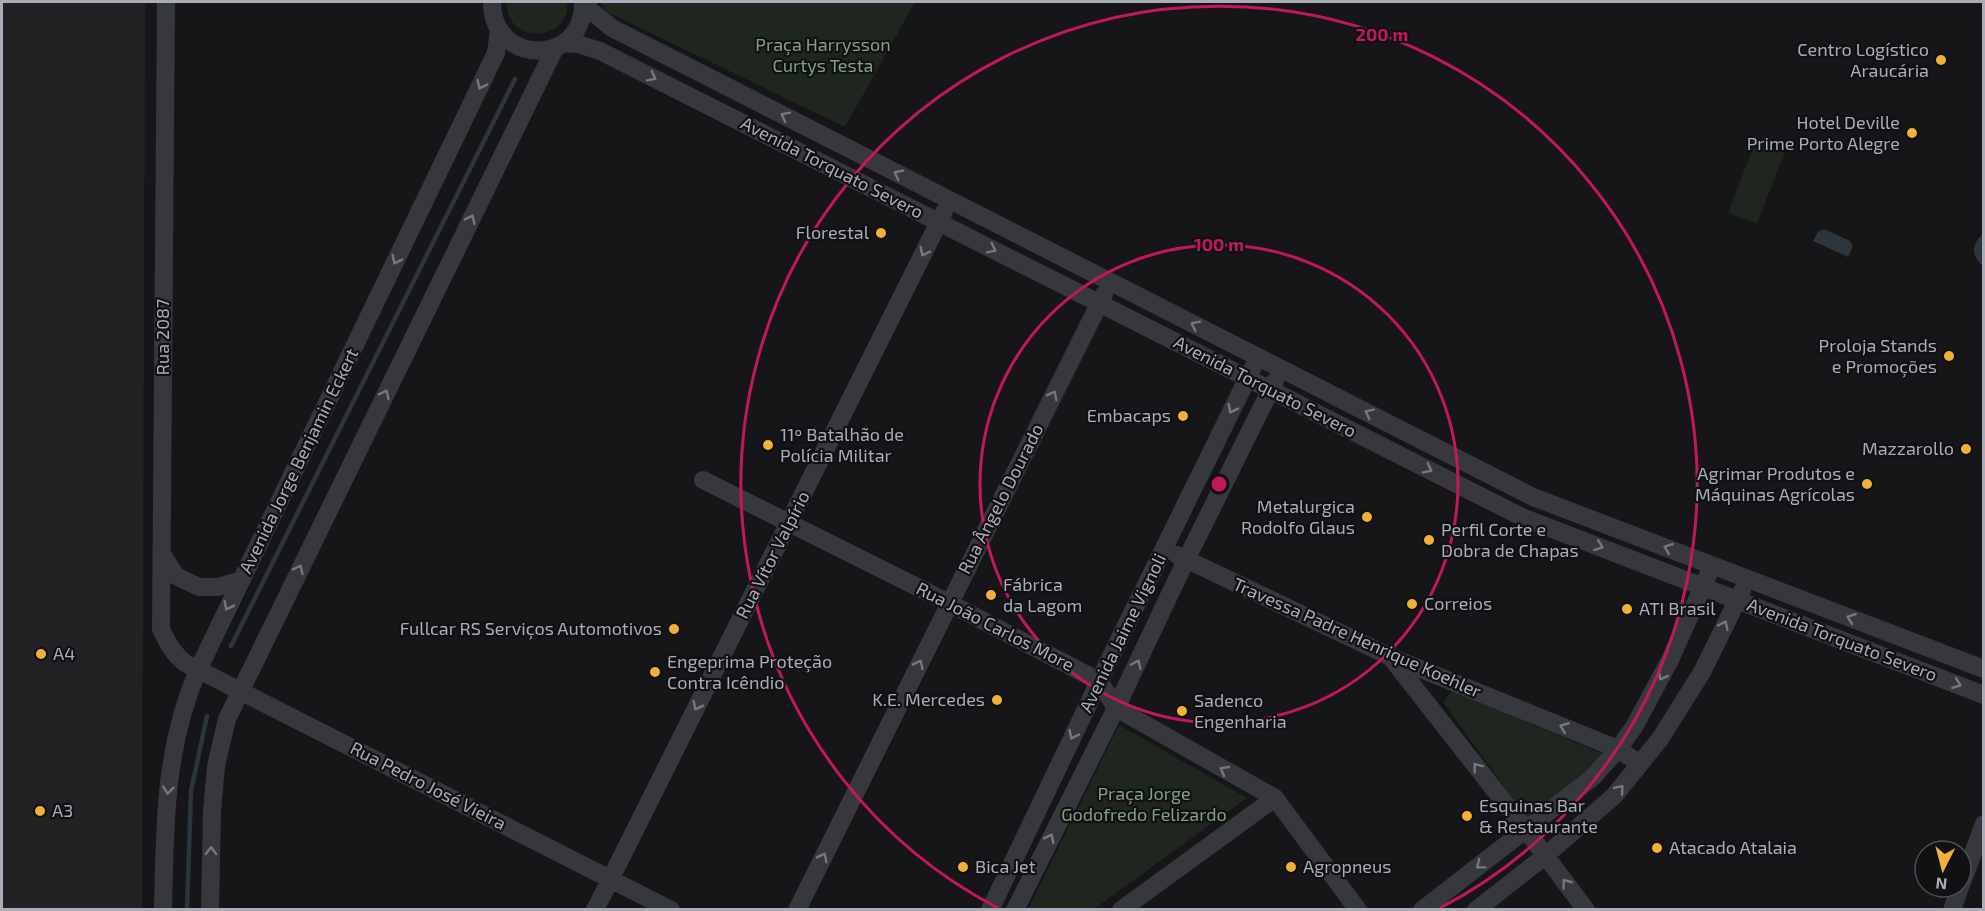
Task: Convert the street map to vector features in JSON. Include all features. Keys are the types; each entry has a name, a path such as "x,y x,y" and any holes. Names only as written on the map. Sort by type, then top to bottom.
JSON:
{"street":[{"name":"Rua 2087","path":"166,2 161,630 173,654 191,666"},
{"path":"210,909 212,811 216,766 227,719 239,690 560,45 574,34 580,23 584,2"},
{"name":"Avenida Torquato Severo","path":"584,2 591,11 612,28 1533,497 1983,669"},
{"path":"490,5 499,30"},
{"name":"Avenida Torquato Severo","path":"499,30 509,42 524,49 539,51 560,45 578,44 600,51 1524,518 1983,694"},
{"name":"Avenida Jorge Benjamin Eckert","path":"163,909 165,815 171,756 191,666 241,580 496,53 499,30"},
{"name":"Rua Vítor Valpírio","path":"595,909 951,200"},
{"name":"Rua Ângelo Dourado","path":"797,909 1110,281"},
{"name":"Avenida Jaime Vignoli","path":"990,909 1258,357"},
{"name":"Avenida Jaime Vignoli","path":"1015,909 1116,708 1281,368"},
{"path":"1403,456 1415,436"},
{"name":"Rua João Carlos More","path":"703,480 1099,681"},
{"name":"Travessa Padre Henrique Koehler","path":"1165,549 1391,657 1618,749 1641,764"},
{"path":"162,554 176,576 199,587 218,587 241,580"},
{"path":"1422,909 1592,778 1618,749 1634,728 1670,660 1712,565"},
{"path":"1476,909 1545,856 1614,796 1641,764 1660,739 1702,672 1749,579"},
{"path":"1875,653 1886,632"},
{"path":"1391,657 1586,909"},
{"name":"Rua Pedro José Vieira","path":"191,666 672,909"},
{"path":"1099,681 1116,708 1275,798 1358,909"},
{"path":"1121,909 1275,798"},
{"path":"1973,852 1983,824"}],"shaded area":[{"path":"2,2 145,2 142,909 2,909"},
{"path":"1824,229 1850,241 1853,246 1848,257 1813,241 1818,232"},
{"path":"1983,234 1983,266 1976,258 1974,250 1976,242"}],"green space":[{"path":"507,2 567,2 565,16 559,25 537,34 526,32 516,26 509,16"},
{"name":"Praça Harrysson Curtys Testa","path":"600,2 915,2 845,127 607,12"},
{"path":"1756,140 1785,152 1757,224 1728,213"},
{"path":"1452,691 1608,756 1529,821 1443,702"},
{"name":"Praça Jorge Godofredo Felizardo","path":"1119,725 1247,798 1094,909 1028,909"}],"waterway":[{"path":"231,646 515,79"},
{"path":"187,910 191,791 207,716"}],"place":[{"name":"Centro Logístico Araucária","path":"1941,60"},
{"name":"Hotel Deville Prime Porto Alegre","path":"1912,133"},
{"name":"Florestal","path":"881,233"},
{"name":"Proloja Stands e Promoções","path":"1949,356"},
{"name":"Embacaps","path":"1183,416"},
{"name":"11º Batalhão de Polícia Militar","path":"768,445"},
{"name":"Mazzarollo","path":"1966,449"},
{"name":"Agrimar Produtos e Máquinas Agrícolas","path":"1867,484"},
{"name":"Metalurgica Rodolfo Glaus","path":"1367,517"},
{"name":"Perfil Corte e Dobra de Chapas","path":"1429,540"},
{"name":"Fábrica da Lagom","path":"991,595"},
{"name":"Correios","path":"1412,604"},
{"name":"ATI Brasil","path":"1627,609"},
{"name":"Fullcar RS Serviços Automotivos","path":"674,629"},
{"name":"A4","path":"41,654"},
{"name":"Engeprima Proteção Contra Icêndio","path":"655,672"},
{"name":"K.E. Mercedes","path":"997,700"},
{"name":"Sadenco Engenharia","path":"1182,711"},
{"name":"A3","path":"40,811"},
{"name":"Esquinas Bar & Restaurante","path":"1467,816"},
{"name":"Atacado Atalaia","path":"1657,848"},
{"name":"Bica Jet","path":"963,867"},
{"name":"Agropneus","path":"1291,867"}]}
